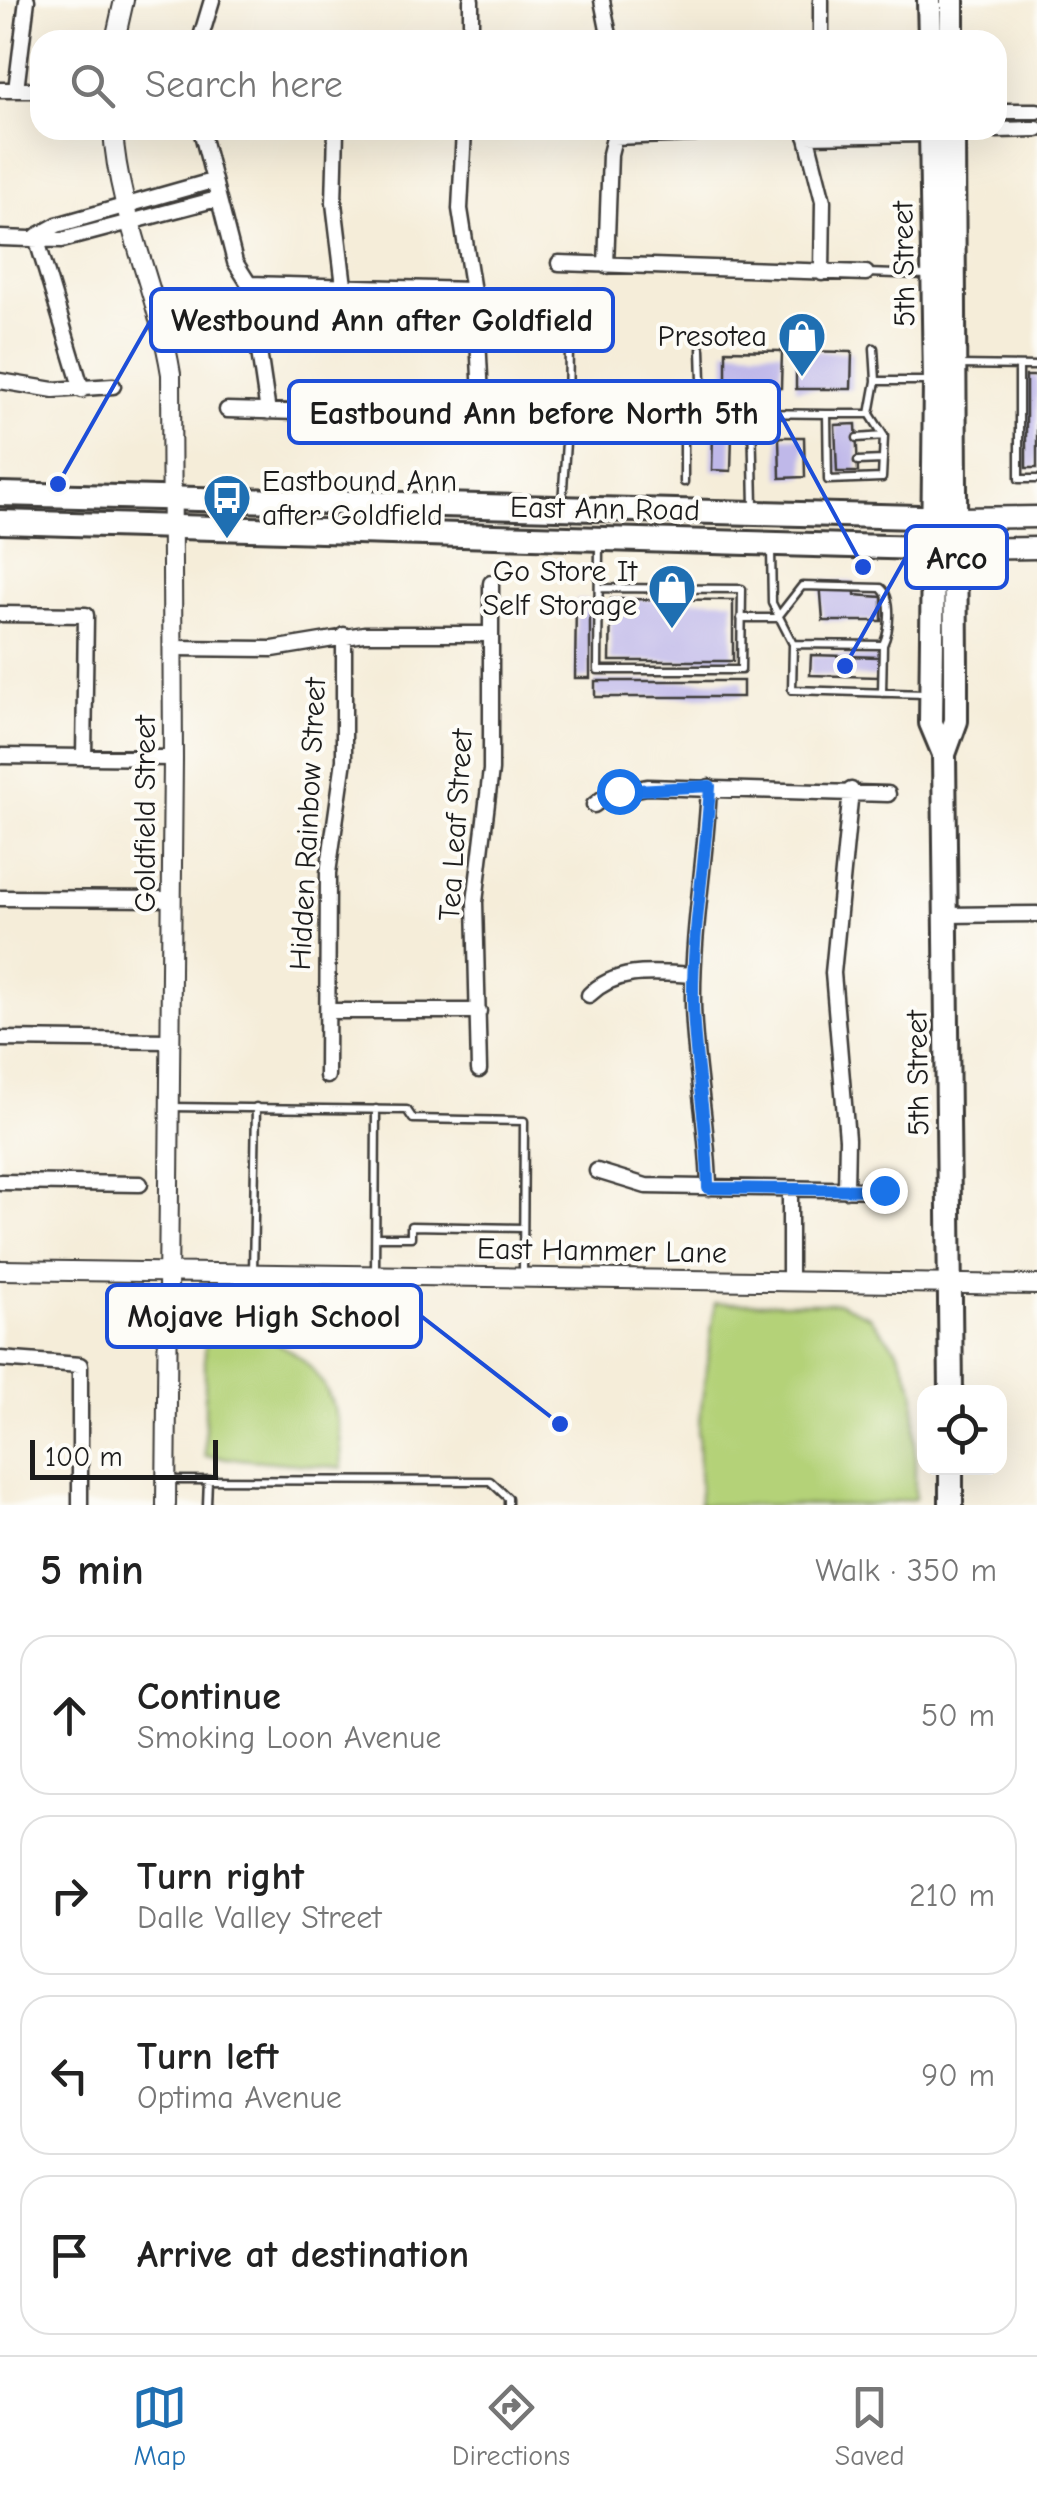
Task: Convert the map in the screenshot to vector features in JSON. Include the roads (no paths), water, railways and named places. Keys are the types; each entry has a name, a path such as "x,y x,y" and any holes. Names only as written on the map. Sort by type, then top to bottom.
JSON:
{"main road":[{"path":"929,0 930,30"},
{"path":"952,0 952,30"},
{"name":"5th Street","path":"942,140 934,275 931,723 944,754"},
{"name":"5th Street","path":"944,140 955,206 958,518 956,721 944,754 951,1385"},
{"name":"East Ann Road","path":"0,494 933,519 1037,517"},
{"path":"477,536 551,524 559,520 562,508"},
{"name":"East Ann Road","path":"0,522 932,549 1037,548"},
{"path":"951,1475 951,1505"}],"street":[{"path":"8,90 26,0"},
{"path":"117,30 124,0"},
{"path":"203,30 212,0"},
{"path":"470,0 471,30"},
{"path":"602,0 608,30"},
{"path":"821,30 822,0"},
{"path":"1007,112 1037,111"},
{"path":"1007,130 1037,130"},
{"name":"Goldfield Street","path":"116,140 129,213 162,322 171,374 173,758 166,1505"},
{"path":"203,140 235,262 249,284 268,412"},
{"path":"336,140 334,203 344,286"},
{"path":"463,140 460,209 482,417"},
{"path":"606,266 614,140"},
{"path":"808,140 823,201 822,273"},
{"path":"0,238 62,240 177,190 212,181"},
{"path":"129,213 182,208 217,199"},
{"path":"36,237 82,390"},
{"path":"559,263 866,273"},
{"path":"249,284 471,290"},
{"path":"0,380 82,390 114,386"},
{"path":"226,410 520,418"},
{"name":"Tea Leaf Street","path":"479,1070 476,871 489,803 492,583"},
{"path":"0,614 86,616 84,757"},
{"path":"172,648 273,649 344,635 491,634"},
{"name":"Hidden Rainbow Street","path":"327,1076 328,873 344,760 344,635"},
{"path":"0,756 173,758"},
{"path":"708,1188 693,975 710,786"},
{"path":"594,805 607,795 634,788 710,786 888,794"},
{"path":"846,1190 847,1139 832,973 850,790"},
{"path":"0,898 172,899"},
{"path":"946,915 1037,914"},
{"path":"589,995 601,983 627,974 693,975"},
{"path":"327,1011 479,1011"},
{"path":"0,1039 170,1042"},
{"path":"597,1171 646,1186 884,1190"},
{"path":"0,1182 140,1184"},
{"path":"790,1190 790,1281"},
{"name":"East Hammer Lane","path":"0,1270 1037,1284"},
{"path":"0,1359 80,1365 80,1505"}],"lane":[{"path":"1017,111 1017,130"},
{"path":"177,190 182,208"},
{"path":"866,273 934,275"},
{"path":"562,508 569,346"},
{"path":"827,414 832,438 828,480 882,478 884,436 870,414 876,380 874,348"},
{"path":"701,349 703,412"},
{"path":"957,365 1037,366"},
{"path":"1020,366 1020,479 1037,478"},
{"path":"876,380 936,382"},
{"path":"568,411 870,414"},
{"path":"684,412 684,482"},
{"path":"752,413 754,513"},
{"path":"856,438 884,436"},
{"path":"858,461 883,460"},
{"path":"599,539 598,670 741,670 742,589 599,588"},
{"path":"771,544 772,599 777,618 793,644 792,690 932,694"},
{"path":"777,618 802,586 881,588 888,598 882,693"},
{"path":"742,618 777,618"},
{"path":"793,644 883,646"},
{"path":"169,1107 407,1110 413,1119 524,1121 523,1277"},
{"path":"252,1273 256,1107"},
{"path":"375,1275 376,1109"},
{"path":"376,1237 411,1237 411,1226 523,1228"},
{"path":"166,1480 490,1481 508,1498 508,1505"},
{"path":"207,1505 208,1480"}],"place":[{"name":"Presotea","path":"802,378"},
{"name":"Westbound Ann after Goldfield","path":"58,484"},
{"name":"Eastbound Ann after Goldfield","path":"227,540"},
{"name":"Eastbound Ann before North 5th","path":"863,567"},
{"name":"Go Store It Self Storage","path":"672,630"},
{"name":"Arco","path":"845,666"},
{"name":"Mojave High School","path":"560,1424"}]}
